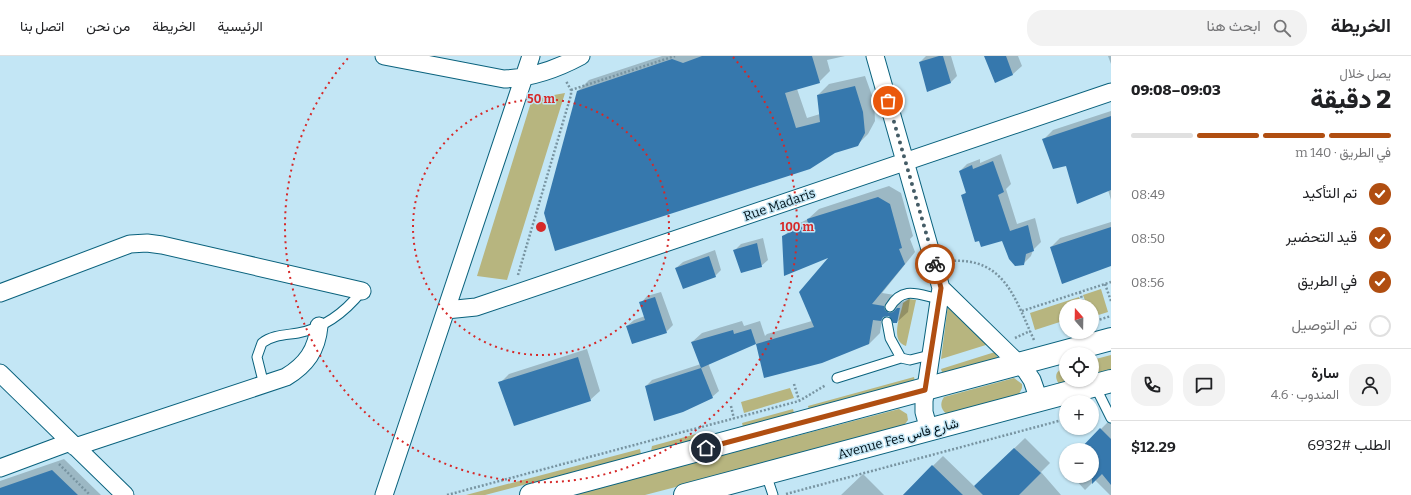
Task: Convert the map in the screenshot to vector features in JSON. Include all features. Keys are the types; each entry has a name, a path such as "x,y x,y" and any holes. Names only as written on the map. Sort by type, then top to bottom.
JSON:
{"main road":[{"path":"531,495 1111,339"},
{"name":"Avenue Fes شارع فاس","path":"684,495 1103,383"}],"street":[{"path":"384,56 486,77 504,79 524,78 557,67 581,56"},
{"path":"384,495 531,56"},
{"path":"875,56 934,262 940,294 925,390 924,412 929,430"},
{"name":"Rue Madaris","path":"446,310 476,307 1111,92"},
{"path":"0,293 130,244 147,243 162,245 362,291"},
{"path":"940,294 1000,345 1018,364 1032,380 1039,400"},
{"path":"0,468 286,377 303,365 315,347 319,326"},
{"path":"0,373 125,495"}],"lane":[{"path":"264,385 257,357 262,343 271,338 300,333 319,326 343,311 362,291"},
{"path":"890,307 895,298 904,293 940,294"},
{"path":"887,322 890,338 900,358"},
{"path":"837,378 900,358 910,360 930,355"},
{"path":"1103,383 1111,418"},
{"path":"766,473 773,495"}],"path":[{"path":"571,90 675,56"},
{"path":"512,295 571,95 571,90 557,67"},
{"path":"934,262 963,260 977,262 991,269 1011,290 1022,311 1034,341 1041,339"},
{"path":"1022,311 1111,282"},
{"path":"1104,284 1111,301"},
{"path":"1080,292 1082,299"},
{"path":"1099,320 1111,316"},
{"path":"1000,345 1030,330"},
{"path":"447,495 799,400 837,378"},
{"path":"784,495 1059,421"},
{"path":"55,463 64,467 90,495"}],"shaded area":[{"path":"565,93 507,280 477,276 532,99"},
{"path":"1101,289 1108,312 1099,315 1099,299 1084,299 1083,295"},
{"path":"909,299 916,300 906,346 901,343 898,338 897,327 903,303"},
{"path":"1059,304 1059,322 1035,330 1030,313"},
{"path":"948,305 989,344 941,359"},
{"path":"995,352 998,359 943,375 941,369"},
{"path":"1111,355 1111,374 1099,377 1099,358"},
{"path":"1059,370 1059,384 1056,378"},
{"path":"914,377 915,382 809,410 808,406"},
{"path":"1014,378 1022,384 1022,388 1018,396 947,414 942,408 941,404 944,397"},
{"path":"790,388 794,398 744,413 741,402"},
{"path":"793,409 794,413 743,427 742,423"},
{"path":"899,409 907,414 908,420 902,428 645,495 571,495"},
{"path":"696,434 698,440 651,451 652,446"},
{"path":"640,449 641,454 485,495 466,495"}],"building":[{"path":"702,56 812,56 820,83 785,93 796,128 820,122 817,95 855,86 863,112 865,133 858,146 835,153 810,169 555,251 544,213 577,91 672,59 683,63"},
{"path":"943,56 951,83 927,92 919,62"},
{"path":"984,56 1006,56 1013,75 995,83"},
{"path":"1111,116 1111,190 1077,204 1066,166 1053,169 1042,139"},
{"path":"993,161 1004,192 998,195 1010,231 1028,225 1034,251 1026,254 1024,265 1015,266 1009,259 1002,241 981,247 979,241 975,242 961,195 966,193 959,171 972,165 973,169"},
{"path":"878,197 890,204 902,248 899,249 905,264 872,304 884,306 885,310 889,313 893,312 897,308 900,308 897,323 893,323 889,316 883,317 881,321 873,320 869,344 822,363 764,378 756,344 814,327 799,292 828,258 784,276 782,236 808,224 807,219"},
{"path":"1111,227 1111,266 1062,284 1050,247"},
{"path":"757,243 762,267 741,273 733,250"},
{"path":"709,256 716,277 683,289 675,268"},
{"path":"655,297 667,333 632,344 626,326 645,320 639,302"},
{"path":"751,329 756,344 701,368 691,342 733,330 734,334"},
{"path":"578,357 591,401 514,426 498,382"},
{"path":"701,368 713,398 683,412 654,421 645,386"},
{"path":"1100,428 1111,439 1111,485 1102,474 1099,477 1099,443 1086,443 1093,435 1099,435"},
{"path":"1014,448 1041,473 1019,495 983,495 974,486"},
{"path":"932,465 963,495 903,495"},
{"path":"52,470 78,495 0,495 0,488"}],"way so far":[{"path":"888,101 935,264"}],"route":[{"path":"706,448 925,390 941,288 935,264"}]}
